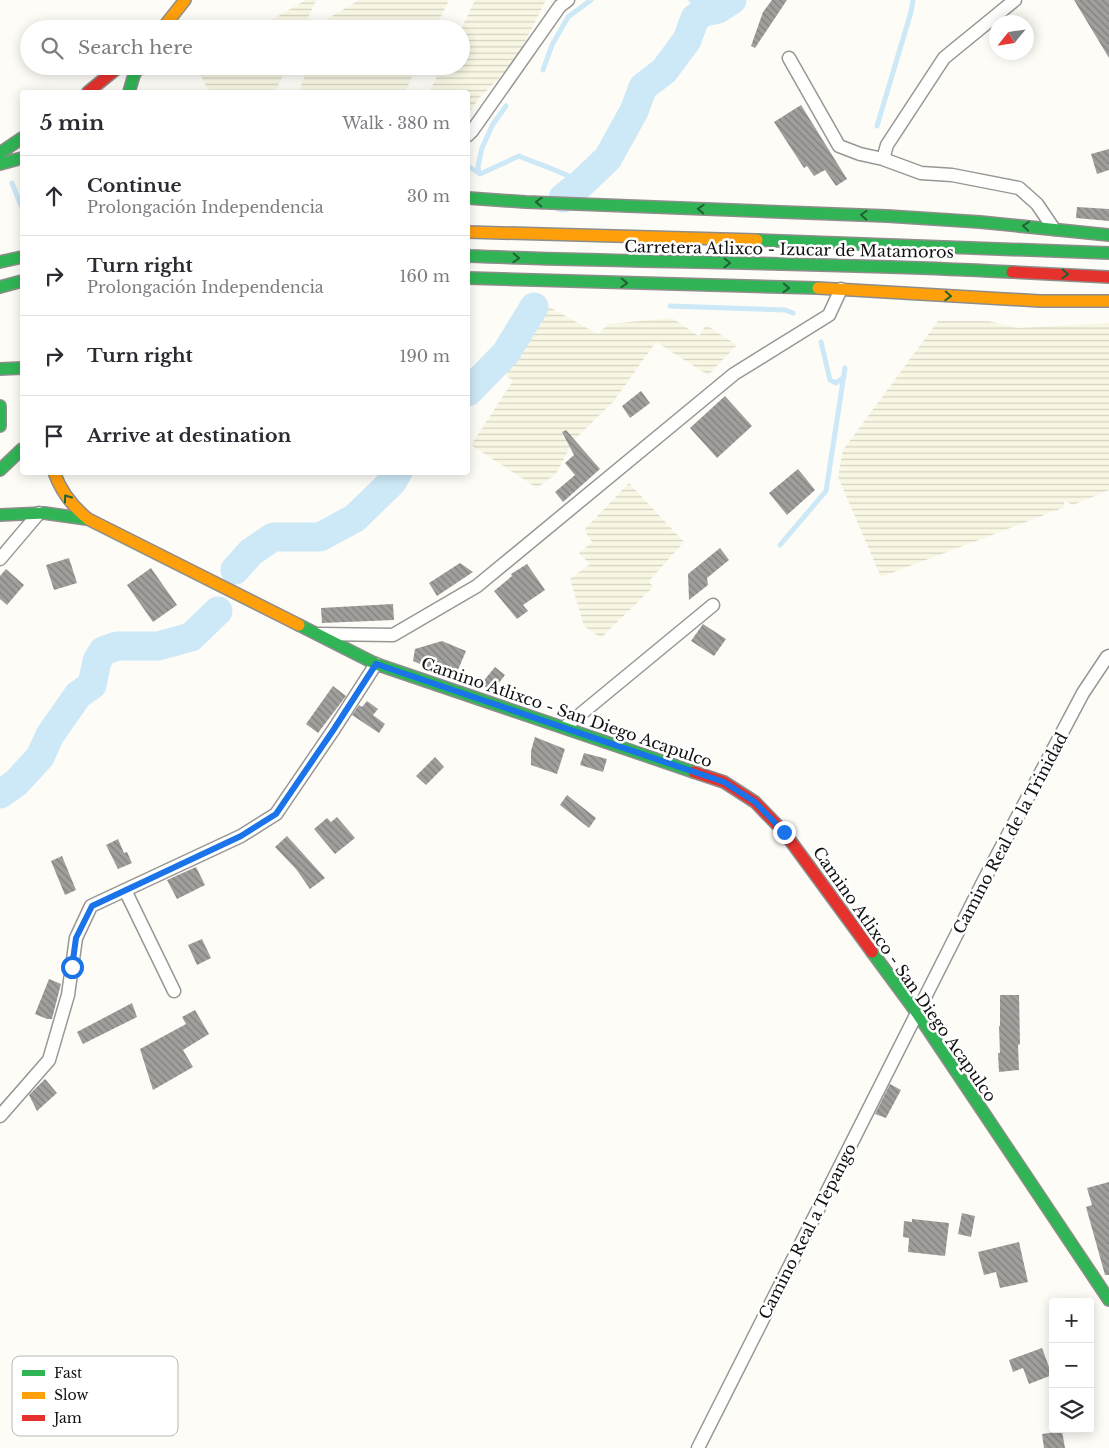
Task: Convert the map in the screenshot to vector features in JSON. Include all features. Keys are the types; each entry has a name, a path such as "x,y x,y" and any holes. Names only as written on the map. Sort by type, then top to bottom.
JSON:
{"main road":[{"path":"169,20 185,0"},
{"path":"90,90 109,75"},
{"path":"130,90 134,75"},
{"path":"0,153 20,139"},
{"path":"0,164 20,159"},
{"path":"470,198 887,216 1109,235"},
{"name":"Carretera Atlixco - Izucar de Matamoros","path":"470,232 820,241 1109,253"},
{"name":"Carretera Atlixco - Izucar de Matamoros","path":"470,256 591,261 910,266 1109,277"},
{"path":"0,262 20,257"},
{"path":"470,278 840,290 1040,301 1109,301"},
{"path":"0,287 20,282"},
{"path":"0,369 20,368"},
{"path":"0,406 0,426"},
{"path":"0,470 20,451"},
{"name":"Camino Atlixco - San Diego Acapulco","path":"55,475 67,500 88,519 376,664 724,782 755,802 784,832 916,1013 1109,1300"},
{"name":"Camino Atlixco - San Diego Acapulco","path":"0,515 39,513 88,519"}],"street":[{"path":"470,133 560,6 568,0"},
{"path":"883,159 887,145 944,58 1014,0"},
{"path":"788,58 839,146 921,173 952,175 1019,188 1037,204 1054,229"},
{"path":"316,634 393,635 477,586 734,374 829,316 840,290"},
{"path":"0,558 39,513"},
{"path":"565,727 712,605"},
{"name":"Camino Real de la Trinidad","path":"916,1013 1083,693 1109,656"},
{"path":"0,1116 49,1060 68,995 76,938 92,906 241,836 276,814 376,664"},
{"path":"125,890 174,991"},
{"name":"Camino Real a Tepango","path":"698,1448 916,1013"}],"shaded area":[{"path":"306,0 316,0 307,20 272,20"},
{"path":"359,0 449,0 439,20 328,20"},
{"path":"475,0 546,0 514,64 481,96 470,110 470,90 430,90 438,75 470,75 470,20 465,20"},
{"path":"200,75 283,75 276,90 209,90"},
{"path":"305,75 413,75 406,90 300,90"},
{"path":"549,307 598,334 608,324 672,318 699,336 706,325 737,345 708,375 656,342 613,402 573,441 556,474 537,488 471,445 513,381 504,374"},
{"path":"938,321 989,321 1017,328 1109,323 1109,490 1073,505 1063,500 1065,507 881,577 838,477 843,450"},
{"path":"629,483 684,542 649,581 653,587 601,638 584,626 570,579 590,564 579,553 592,542 584,530"}],"building":[{"path":"772,0 787,0 755,48 751,46 763,12"},
{"path":"1074,0 1109,0 1109,58"},
{"path":"801,105 847,179 836,186 825,170 814,176 807,166 804,168 774,122"},
{"path":"1109,149 1109,170 1097,174 1091,154"},
{"path":"1077,207 1109,209 1109,221 1076,218"},
{"path":"641,391 650,403 630,418 622,406"},
{"path":"725,396 752,426 717,458 690,428"},
{"path":"566,430 600,469 563,502 555,492 575,475 565,463 574,455 562,432"},
{"path":"798,469 815,490 787,515 769,493"},
{"path":"720,548 729,560 707,578 708,585 689,600 688,574"},
{"path":"69,558 77,583 54,590 46,565"},
{"path":"460,563 473,572 437,596 429,583"},
{"path":"527,564 545,590 523,605 528,611 517,619 494,591 512,576 511,574"},
{"path":"151,568 177,605 153,622 127,585"},
{"path":"6,569 24,585 7,605 0,599 0,576"},
{"path":"393,604 394,620 322,623 321,608"},
{"path":"703,624 726,639 714,656 691,641"},
{"path":"442,641 466,651 455,677 450,677 413,661 415,649"},
{"path":"495,667 505,675 492,692 481,684"},
{"path":"333,686 346,696 318,733 306,724"},
{"path":"367,701 378,709 373,715 385,724 379,733 352,715 359,705 362,707"},
{"path":"535,737 565,749 557,774 531,765 531,751"},
{"path":"584,753 607,759 603,772 580,765"},
{"path":"435,757 444,767 426,785 416,776"},
{"path":"567,795 596,818 589,828 560,805"},
{"path":"337,817 355,838 335,854 314,829 327,818 331,822"},
{"path":"287,836 325,878 310,889 296,869 275,847"},
{"path":"118,839 124,853 127,852 132,863 118,869 106,845"},
{"path":"62,856 76,890 65,895 51,861"},
{"path":"196,867 205,885 177,899 167,880"},
{"path":"202,939 211,958 197,965 188,945"},
{"path":"49,979 61,984 52,1019 35,1014"},
{"path":"1000,995 1019,995 1019,1070 999,1072"},
{"path":"132,1003 137,1017 83,1044 77,1032"},
{"path":"195,1010 209,1034 183,1050 193,1067 153,1090 140,1049 186,1024 182,1017"},
{"path":"45,1079 57,1093 37,1111 29,1095"},
{"path":"890,1084 901,1090 886,1118 875,1114"},
{"path":"1109,1182 1109,1275 1105,1275 1086,1207 1092,1205 1087,1188"},
{"path":"962,1213 975,1216 971,1237 958,1234"},
{"path":"912,1219 949,1223 945,1256 908,1252 909,1238 903,1237 904,1221 912,1222"},
{"path":"1019,1242 1028,1282 1000,1288 996,1272 984,1275 978,1252"},
{"path":"1042,1348 1049,1367 1049,1376 1029,1384 1023,1368 1013,1372 1009,1360"},
{"path":"1062,1433 1065,1448 1044,1448 1042,1434"}],"waterway":[{"path":"543,70 552,45 568,17 591,0"},
{"path":"691,0 704,12"},
{"path":"563,198 608,158 634,111 643,87 664,71 687,40 695,18 704,12 718,9 732,0"},
{"path":"877,126 913,0"},
{"path":"479,173 478,166 482,148 493,124 506,106"},
{"path":"470,167 480,174 519,156 582,183"},
{"path":"12,183 20,203"},
{"path":"670,306 785,310 793,313"},
{"path":"470,390 506,353 534,307"},
{"path":"821,342 830,380 836,383 844,377"},
{"path":"780,545 826,491 845,368"},
{"path":"235,570 251,552 273,537 320,537 355,518 392,482 396,475"},
{"path":"0,794 16,783 40,757 50,735 78,695 92,685 97,661 103,651 117,646 158,646 191,637 218,611"}],"traffic: fast":[{"path":"130,90 134,75"},
{"path":"0,153 20,139"},
{"path":"0,164 20,159"},
{"path":"470,198 887,216 980,222 1109,235"},
{"path":"757,240 1109,253"},
{"path":"470,256 876,266 1012,272"},
{"path":"0,262 20,257"},
{"path":"470,278 818,288"},
{"path":"0,287 20,282"},
{"path":"0,369 20,368"},
{"path":"0,406 0,426"},
{"path":"0,470 20,451"},
{"path":"0,515 44,513 87,519"},
{"path":"299,625 376,664 694,772"},
{"path":"872,952 917,1013 1109,1300"}],"traffic: slow":[{"path":"169,20 185,0"},
{"path":"470,232 757,240"},
{"path":"818,288 1040,301 1109,301"},
{"path":"55,475 68,498 88,519 299,625"}],"traffic: jam":[{"path":"90,90 109,75"},
{"path":"1012,272 1109,277"},
{"path":"694,772 724,782 755,802 784,832 872,952"}],"route":[{"path":"72,967 76,938 92,906 241,836 276,814 376,664 724,782 755,802 784,832"}]}
